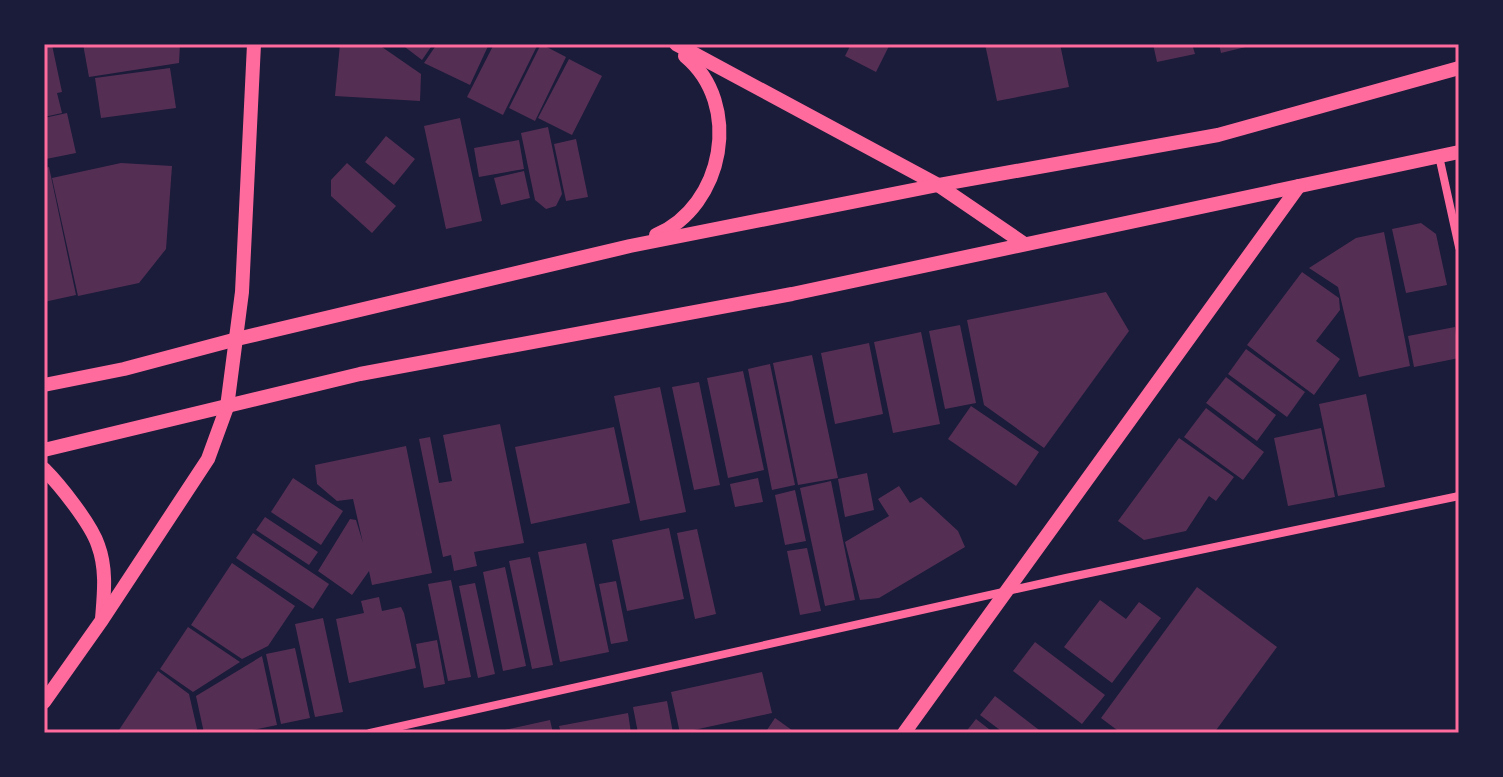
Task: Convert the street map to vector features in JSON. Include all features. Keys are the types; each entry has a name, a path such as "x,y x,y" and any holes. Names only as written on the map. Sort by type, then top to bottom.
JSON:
{"street":[{"path":"44,702 208,459 227,407 237,339 254,44"},
{"path":"630,246 672,228 704,195 719,152 717,107 696,65 674,44"},
{"path":"674,44 938,185 1023,243"},
{"path":"44,385 124,369 237,339 630,246 938,185 1218,135 1459,68"},
{"path":"44,450 360,374 792,294 1459,152"},
{"path":"1439,156 1459,247"},
{"path":"904,733 1299,186"},
{"path":"44,469 59,484 98,543 105,579 102,620"},
{"path":"370,733 1004,592 1459,496"}],"building":[{"path":"83,44 180,44 179,63 89,77"},
{"path":"340,44 382,47 421,74 420,101 335,96"},
{"path":"401,44 433,44 422,60"},
{"path":"437,44 489,44 470,85 424,63"},
{"path":"494,44 538,44 503,115 467,97"},
{"path":"541,44 566,57 535,121 509,108"},
{"path":"851,44 890,44 876,72 845,56"},
{"path":"985,44 1060,44 1069,87 997,101"},
{"path":"1153,44 1192,44 1195,54 1157,62"},
{"path":"1219,44 1254,44 1254,45 1221,53"},
{"path":"52,45 62,92 57,93 62,113 44,117 44,47"},
{"path":"569,59 602,76 572,135 538,118"},
{"path":"170,68 176,108 101,118 95,78"},
{"path":"67,113 76,153 46,159 44,118"},
{"path":"460,118 482,221 446,229 424,126"},
{"path":"548,127 562,194 556,206 546,209 535,200 521,133"},
{"path":"386,136 415,159 394,185 365,162"},
{"path":"576,139 588,197 566,201 554,144"},
{"path":"519,140 524,169 479,177 474,148"},
{"path":"121,163 172,166 166,249 139,283 78,296 52,178"},
{"path":"347,163 396,206 372,233 331,196 331,180"},
{"path":"49,167 76,295 44,302 44,168"},
{"path":"524,171 530,198 501,205 494,178"},
{"path":"1421,223 1436,234 1447,285 1406,293 1392,229"},
{"path":"1384,232 1410,366 1359,377 1338,287 1309,268 1356,238"},
{"path":"1302,272 1339,298 1340,310 1316,341 1340,359 1314,395 1247,345"},
{"path":"1106,292 1129,331 1044,448 984,405 967,320"},
{"path":"960,325 976,403 945,409 929,331"},
{"path":"1455,327 1459,358 1414,367 1408,336"},
{"path":"921,332 940,424 893,433 874,342"},
{"path":"869,343 883,414 835,424 821,353"},
{"path":"1246,349 1305,392 1287,417 1228,374"},
{"path":"812,355 838,478 798,485 773,363"},
{"path":"770,364 795,485 772,490 748,369"},
{"path":"743,371 764,470 728,478 707,378"},
{"path":"1226,377 1276,415 1257,441 1206,403"},
{"path":"699,382 720,485 694,490 672,387"},
{"path":"660,387 686,512 640,521 614,396"},
{"path":"1366,394 1385,487 1338,496 1319,404"},
{"path":"971,406 1039,452 1016,486 948,439"},
{"path":"1206,408 1264,452 1243,480 1184,437"},
{"path":"500,424 524,543 474,552 477,566 454,571 451,555 443,557 419,439 430,437 439,483 452,481 443,435"},
{"path":"614,427 630,503 531,524 515,447"},
{"path":"1321,428 1335,497 1288,506 1274,438"},
{"path":"1179,438 1234,477 1216,501 1209,496 1186,531 1144,540 1118,521"},
{"path":"406,446 432,573 372,585 369,571 352,595 318,571 350,519 356,520 363,543 353,499 337,501 317,484 315,465"},
{"path":"867,473 874,510 845,517 838,479"},
{"path":"293,478 343,511 321,545 271,512"},
{"path":"758,478 763,502 735,507 730,484"},
{"path":"831,481 855,600 825,606 800,488"},
{"path":"899,486 910,503 921,497 958,531 965,547 879,598 860,600 845,542 889,516 878,499"},
{"path":"795,490 806,541 785,545 775,495"},
{"path":"265,517 318,552 309,565 256,530"},
{"path":"669,528 684,599 627,611 612,540"},
{"path":"697,529 716,614 695,619 677,533"},
{"path":"253,533 329,584 313,609 236,558"},
{"path":"586,543 609,652 560,662 538,552"},
{"path":"807,548 821,611 800,615 787,551"},
{"path":"530,557 553,665 532,669 509,561"},
{"path":"232,563 295,606 268,646 242,659 191,625"},
{"path":"505,567 526,666 503,671 483,572"},
{"path":"451,580 471,677 448,681 428,584"},
{"path":"616,581 628,641 611,644 599,584"},
{"path":"475,583 495,674 478,678 459,586"},
{"path":"1197,587 1277,647 1214,733 1121,733 1101,718"},
{"path":"379,597 382,611 401,607 416,668 349,683 336,619 364,613 361,601"},
{"path":"1100,600 1126,619 1139,602 1161,618 1112,683 1064,647"},
{"path":"323,618 343,712 315,717 295,624"},
{"path":"188,627 240,662 193,692 160,669"},
{"path":"437,640 445,684 424,688 416,644"},
{"path":"1035,642 1105,695 1082,724 1013,671"},
{"path":"295,648 310,718 281,724 266,654"},
{"path":"262,656 277,725 238,733 204,733 196,696"},
{"path":"158,671 189,694 198,733 117,733"},
{"path":"762,672 772,713 680,733 671,692"},
{"path":"995,696 1043,733 1004,733 980,715"},
{"path":"667,701 673,733 638,733 633,707"},
{"path":"628,713 631,733 561,733 559,726"},
{"path":"775,718 796,733 765,733"},
{"path":"976,719 994,733 965,733"},
{"path":"550,720 553,733 495,733 495,732"}]}
